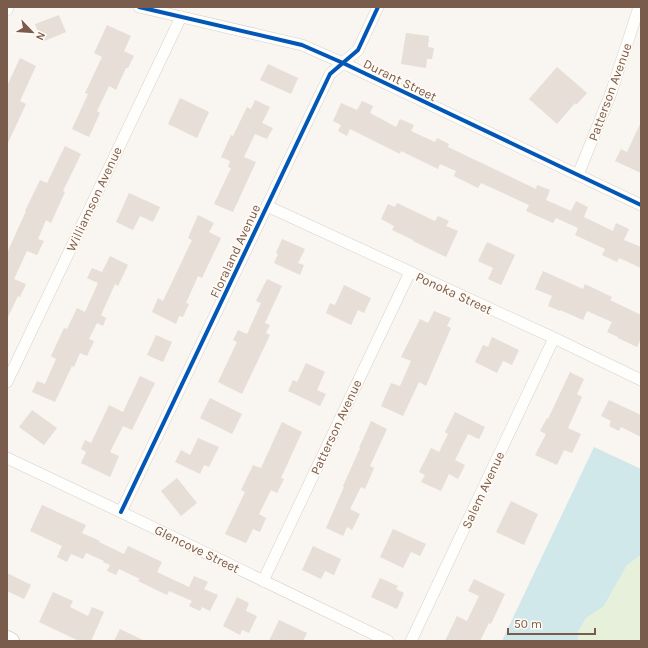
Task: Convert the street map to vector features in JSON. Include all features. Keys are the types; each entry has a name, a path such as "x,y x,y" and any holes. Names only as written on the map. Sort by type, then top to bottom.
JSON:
{"street":[{"name":"Durant Street","path":"139,7 302,45 343,63 641,205"},
{"name":"Floraland Avenue","path":"122,512 330,74 358,50 378,7"},
{"name":"Patterson Avenue","path":"578,175 612,93 640,7"},
{"name":"Williamson Avenue","path":"7,382 181,17"},
{"name":"Ponoka Street","path":"267,206 554,338 641,380"},
{"name":"Patterson Avenue","path":"263,581 410,272"},
{"name":"Salem Avenue","path":"411,641 554,338"},
{"name":"Glencove Street","path":"7,458 388,641"},
{"path":"7,639 11,641"}],"green space":[{"path":"641,555 641,641 578,641 578,632 586,618 604,606 627,565"}],"water":[{"path":"594,447 641,469 641,555 627,565 604,606 586,618 578,632 578,641 502,641"}],"building":[{"path":"59,15 66,32 42,42 35,24"},
{"path":"107,25 131,36 124,51 134,56 128,68 126,68 116,90 109,86 97,111 100,113 89,137 72,129 88,94 85,93 102,57 94,53"},
{"path":"406,33 429,36 428,47 434,48 432,59 427,59 426,68 401,64"},
{"path":"20,58 36,66 20,101 26,104 7,145 7,86"},
{"path":"268,64 298,78 291,94 260,80"},
{"path":"557,67 587,93 576,105 575,103 557,124 529,99"},
{"path":"180,98 209,112 197,138 168,124"},
{"path":"255,100 270,107 262,123 273,128 267,139 255,134 244,157 256,162 233,212 214,204 231,168 228,167 230,161 221,157 231,135 233,136 247,107 251,109"},
{"path":"362,101 373,106 370,113 396,127 400,119 414,125 411,131 435,142 437,138 449,144 448,147 536,189 537,185 550,190 546,200 571,211 576,201 588,207 584,217 613,231 616,223 629,229 624,240 641,247 641,268 619,258 617,262 602,255 605,249 575,235 578,228 556,218 553,223 526,211 529,205 481,183 478,188 454,176 456,171 440,164 438,169 401,151 400,154 350,129 347,136 338,131 341,125 333,121 341,103 357,110"},
{"path":"641,122 641,173 615,161 621,149 627,152"},
{"path":"65,146 81,154 63,191 65,192 51,223 46,220 38,239 44,241 37,255 27,251 14,279 26,284 20,297 18,296 7,319 7,253 40,180 47,183"},
{"path":"129,193 160,207 153,222 140,216 133,230 116,222"},
{"path":"397,203 435,221 438,216 449,221 446,226 458,231 446,257 392,230 394,226 381,219 388,204 395,207"},
{"path":"198,215 214,223 209,232 221,238 202,278 198,276 186,303 189,304 183,317 179,316 176,324 152,312 158,298 163,301 192,240 188,238"},
{"path":"282,239 305,249 298,263 304,265 300,275 274,263 278,254 276,253"},
{"path":"487,242 515,255 501,285 488,279 493,268 478,261"},
{"path":"110,256 128,265 118,286 115,284 101,315 106,318 103,326 97,323 89,339 94,341 87,356 80,353 74,367 72,366 55,402 32,392 37,381 45,384 56,359 51,356 64,328 67,329 77,308 85,312 98,283 87,278 92,268 102,272"},
{"path":"543,271 583,289 585,284 612,297 610,300 641,315 641,339 637,347 607,332 612,322 587,311 583,320 548,306 552,296 535,289"},
{"path":"267,279 282,286 265,323 270,325 266,333 270,335 242,394 218,382 237,342 233,340 238,330 247,334 261,303 256,301"},
{"path":"344,285 371,298 364,313 358,310 351,325 326,313 330,303 335,305"},
{"path":"434,311 451,318 447,326 451,328 426,386 419,382 403,416 381,406 391,383 400,386 411,361 401,357 420,319 428,323"},
{"path":"156,335 172,342 163,362 147,355"},
{"path":"492,337 519,350 512,365 503,361 497,373 475,362 483,345 488,347"},
{"path":"306,363 325,372 317,390 326,394 320,406 288,391 293,380 297,382"},
{"path":"570,372 584,379 577,394 582,397 568,428 581,434 572,453 564,450 557,465 535,455 546,434 540,431 547,418 548,419"},
{"path":"140,376 155,383 132,430 123,426 110,452 119,456 110,477 81,463 86,452 81,449 85,440 91,443 109,405 123,412"},
{"path":"210,398 242,414 232,434 200,418"},
{"path":"609,400 641,415 641,437 621,427 619,431 609,426 611,421 601,416"},
{"path":"32,410 57,428 44,445 19,427"},
{"path":"455,412 485,427 479,439 468,434 455,460 465,465 458,479 449,474 441,491 421,482 425,475 419,472 431,448 439,452 448,434 445,432"},
{"path":"371,421 387,429 370,466 374,468 365,489 361,487 350,509 360,514 352,530 347,527 343,536 326,528"},
{"path":"282,422 302,432 281,478 284,479 277,493 271,490 259,514 266,518 260,532 253,529 246,543 225,534 245,492 241,490 253,465 261,468"},
{"path":"198,438 219,447 209,467 204,465 200,474 175,462 181,450 190,455"},
{"path":"177,478 197,503 181,516 161,491"},
{"path":"511,501 538,514 524,545 496,532"},
{"path":"42,505 86,525 82,533 124,554 128,546 162,562 157,572 189,587 194,576 208,582 204,589 218,595 210,611 202,607 200,611 189,606 192,601 169,591 167,595 138,581 140,579 119,569 116,575 107,571 110,565 86,553 83,559 71,554 67,562 57,557 62,546 30,531"},
{"path":"393,529 426,544 420,556 411,552 403,568 380,557"},
{"path":"313,546 341,559 334,575 325,571 321,579 302,570"},
{"path":"7,573 31,585 24,599 7,591"},
{"path":"380,578 398,586 396,589 404,593 397,609 371,597"},
{"path":"474,579 505,594 491,624 489,623 480,641 445,641 457,616 467,621 479,596 468,591"},
{"path":"53,592 73,601 70,607 88,616 92,607 104,612 91,641 79,641 39,622"},
{"path":"237,597 249,603 246,611 257,616 249,633 242,630 240,635 223,626"},
{"path":"279,620 307,633 303,641 269,641"},
{"path":"120,629 145,641 114,641"}],"cycle path":[{"path":"139,7 302,45 343,63 641,205"},
{"path":"121,512 330,74 358,50 378,7"}]}
